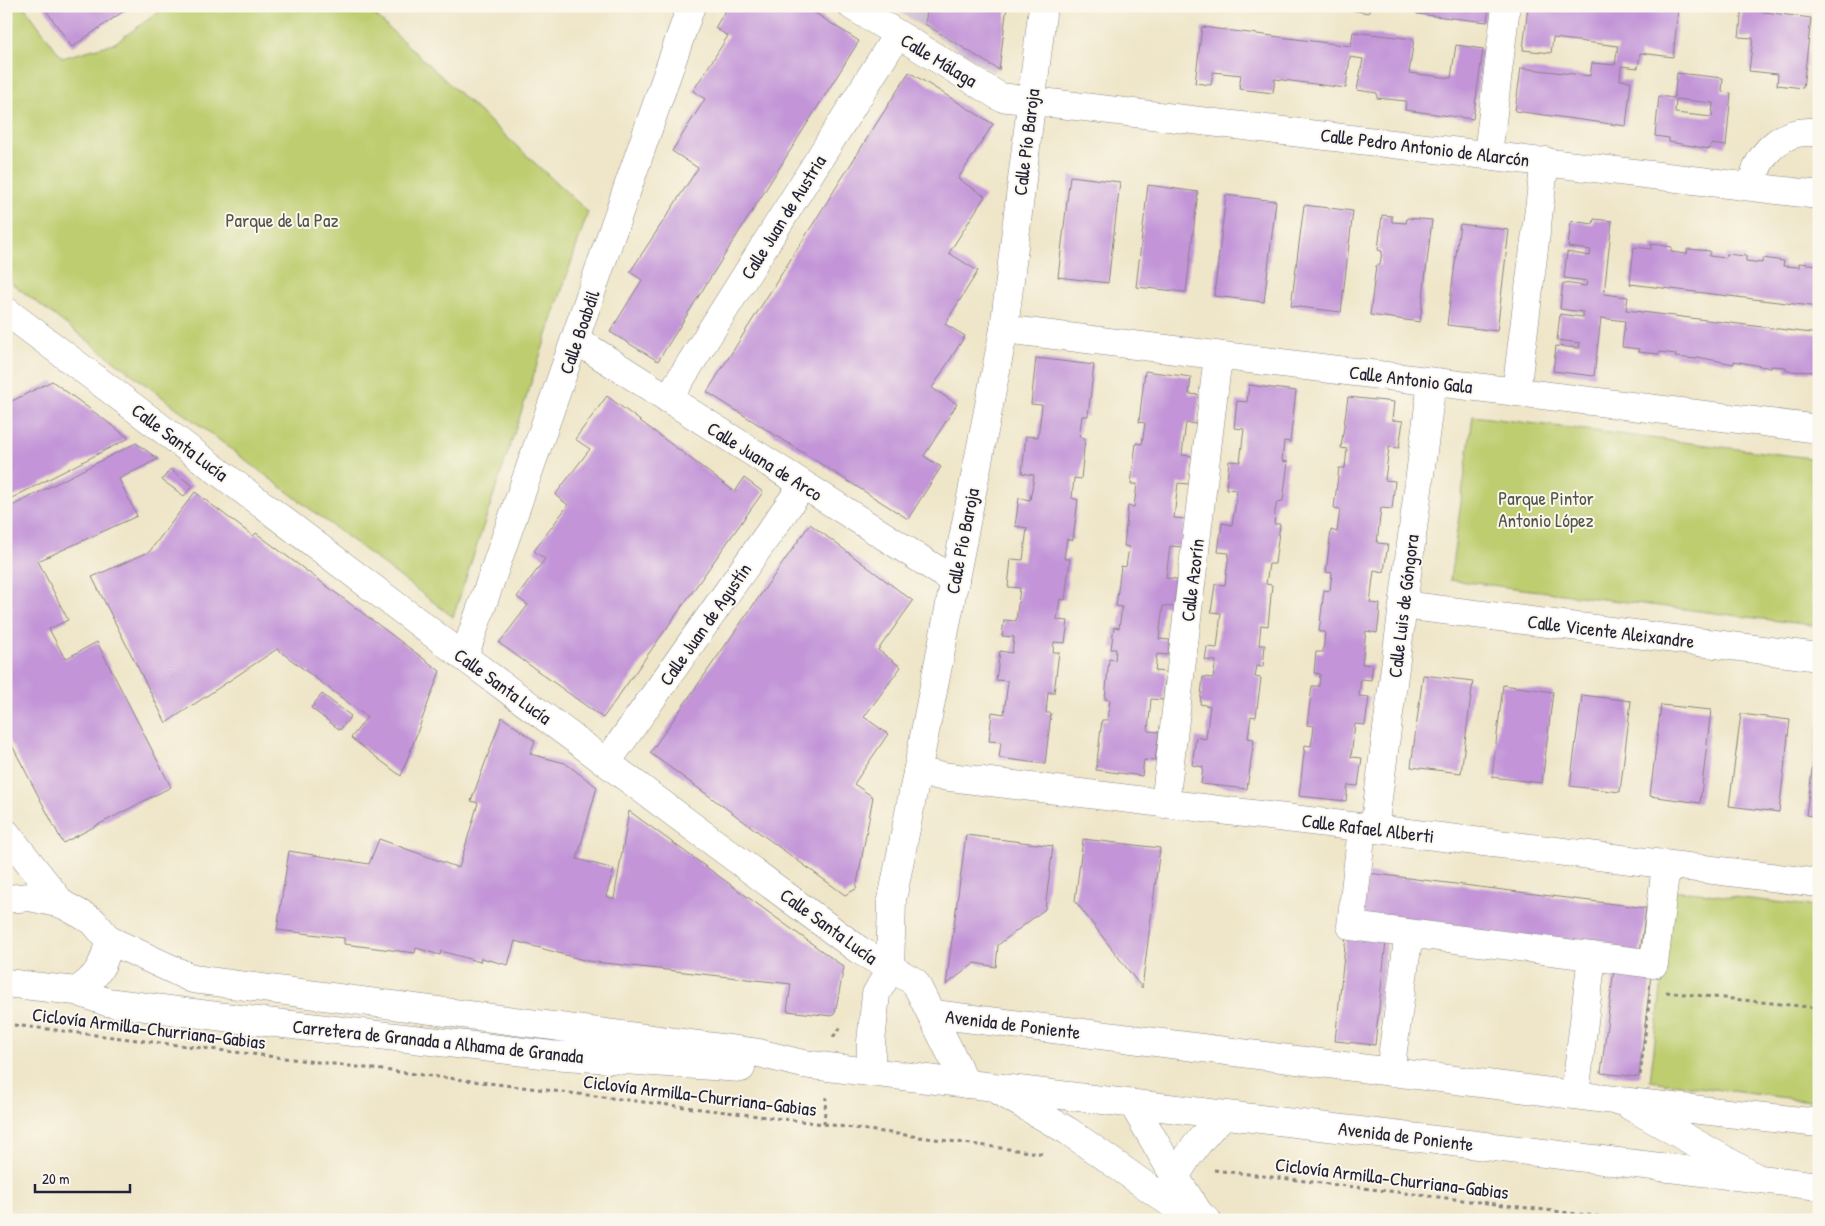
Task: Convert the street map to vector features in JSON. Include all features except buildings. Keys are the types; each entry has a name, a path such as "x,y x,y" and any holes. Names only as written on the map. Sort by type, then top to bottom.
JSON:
{"street":[{"name":"Calle Boabdil","path":"464,657 691,6"},
{"name":"Calle Málaga","path":"852,6 897,36 1000,97 1030,101"},
{"name":"Calle Pío Baroja","path":"870,1072 876,994 890,969 892,900 1004,329 1030,101 1043,6"},
{"path":"1488,154 1506,6"},
{"name":"Calle Juan de Austria","path":"668,399 897,36"},
{"name":"Calle Pedro Antonio de Alarcón","path":"1030,101 1488,154 1819,195"},
{"path":"1752,186 1757,166 1769,148 1789,136 1818,127"},
{"path":"1516,392 1545,161"},
{"name":"Calle Santa Lucía","path":"6,311 464,657 859,950 916,982 934,1014 966,1084"},
{"name":"Calle Antonio Gala","path":"1004,329 1819,430"},
{"name":"Calle Juana de Arco","path":"576,340 955,581"},
{"name":"Calle Azorín","path":"1166,804 1218,356"},
{"name":"Calle Luis de Góngora","path":"1409,933 1350,926 1368,829 1403,605 1432,382"},
{"name":"Calle Juan de Agustín","path":"608,762 803,485"},
{"name":"Calle Vicente Aleixandre","path":"1403,605 1819,657"},
{"name":"Calle Rafael Alberti","path":"917,773 1819,883"},
{"path":"6,832 62,904"},
{"path":"1390,1072 1409,933 1654,964 1666,865"},
{"path":"6,899 30,897 62,904 93,921 109,940 106,960 82,987 6,983"},
{"name":"Carretera de Granada a Alhama de Granada","path":"109,940 193,979 759,1053 804,1064 993,1087"},
{"path":"1575,1095 1592,956"},
{"name":"Carretera de Granada a Alhama de Granada","path":"82,987 200,998 240,1019 552,1055 756,1069 804,1064"},
{"name":"Avenida de Poniente","path":"934,1014 1629,1102 1819,1123"},
{"path":"993,1087 1068,1130 1176,1207 1203,1217"},
{"name":"Avenida de Poniente","path":"993,1087 1819,1186"},
{"path":"1629,1102 1757,1178"},
{"path":"1133,1104 1174,1177 1203,1217"},
{"path":"1174,1177 1202,1137 1224,1114"}],"path":[{"path":"1629,1102 1651,990 1654,964"},
{"path":"1651,990 1819,1008"},
{"name":"Ciclovía Armilla-Churriana-Gabias","path":"6,1024 804,1121 1049,1154"},
{"name":"Ciclovía Armilla-Churriana-Gabias","path":"1213,1170 1628,1220"}],"shaded area":[{"path":"890,6 1003,6 994,72"}],"green space":[{"name":"Parque de la Paz","path":"6,6 24,6 62,58 115,43 167,6 365,6 588,212 453,617 6,279"},
{"name":"Parque Pintor Antonio López","path":"1473,416 1819,459 1819,626 1450,580"},
{"path":"1673,890 1819,907 1819,1102 1650,1081"}]}
